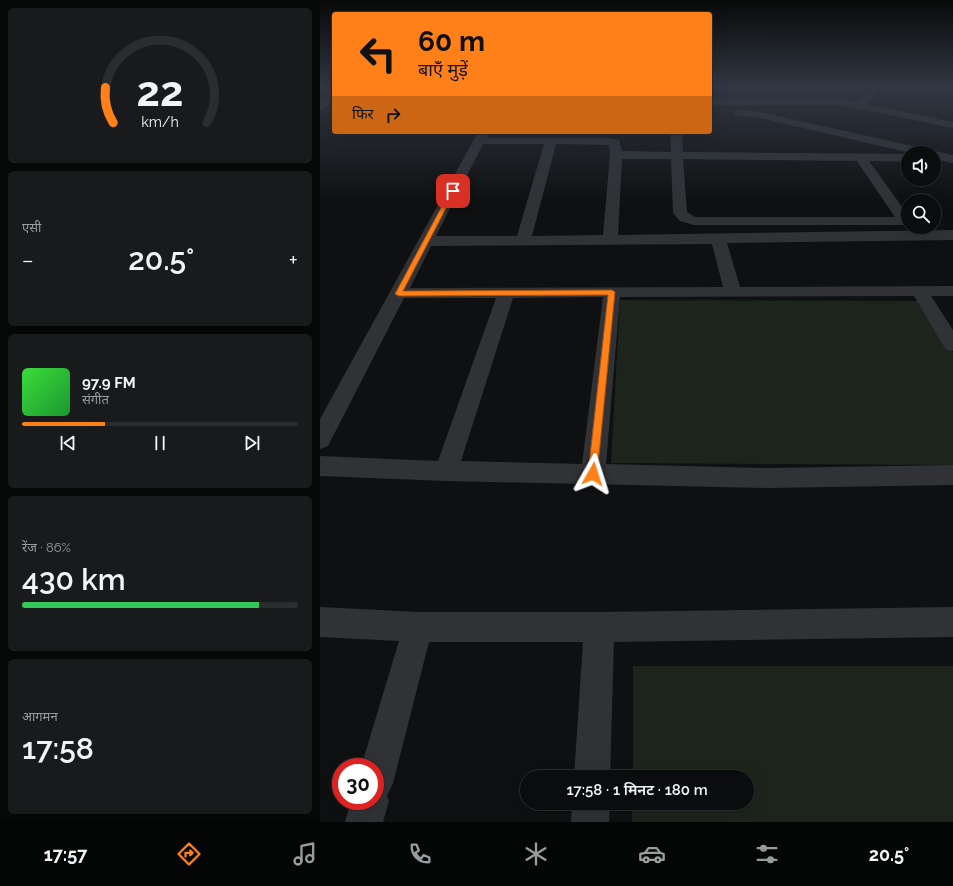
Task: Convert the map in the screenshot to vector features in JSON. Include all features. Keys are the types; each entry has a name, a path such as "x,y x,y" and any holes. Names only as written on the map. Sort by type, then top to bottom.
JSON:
{"street":[{"path":"806,125 901,147"},
{"path":"676,134 680,213 685,218 694,221 901,221"},
{"path":"320,440 482,136 551,141 613,142 616,144 610,239"},
{"path":"523,240 551,141"},
{"path":"616,156 901,158"},
{"path":"941,156 951,158"},
{"path":"860,157 901,213"},
{"path":"426,241 610,239 718,240 953,235"},
{"path":"718,240 733,292"},
{"path":"919,291 953,345"},
{"path":"399,294 953,291"},
{"path":"593,474 612,292"},
{"path":"446,471 506,293"},
{"path":"320,466 446,471 769,478 953,475"},
{"path":"320,622 418,627 599,627 953,622"},
{"path":"382,758 418,627"},
{"path":"592,770 599,627"},
{"path":"364,822 367,810"},
{"path":"590,822 591,810"}],"shaded area":[{"path":"620,300 922,301 953,353 953,465 611,463"},
{"path":"633,666 953,666 953,822 632,822 632,810 754,810 754,770 633,770"}],"route":[{"path":"453,191 399,294 612,292 593,474"}]}
